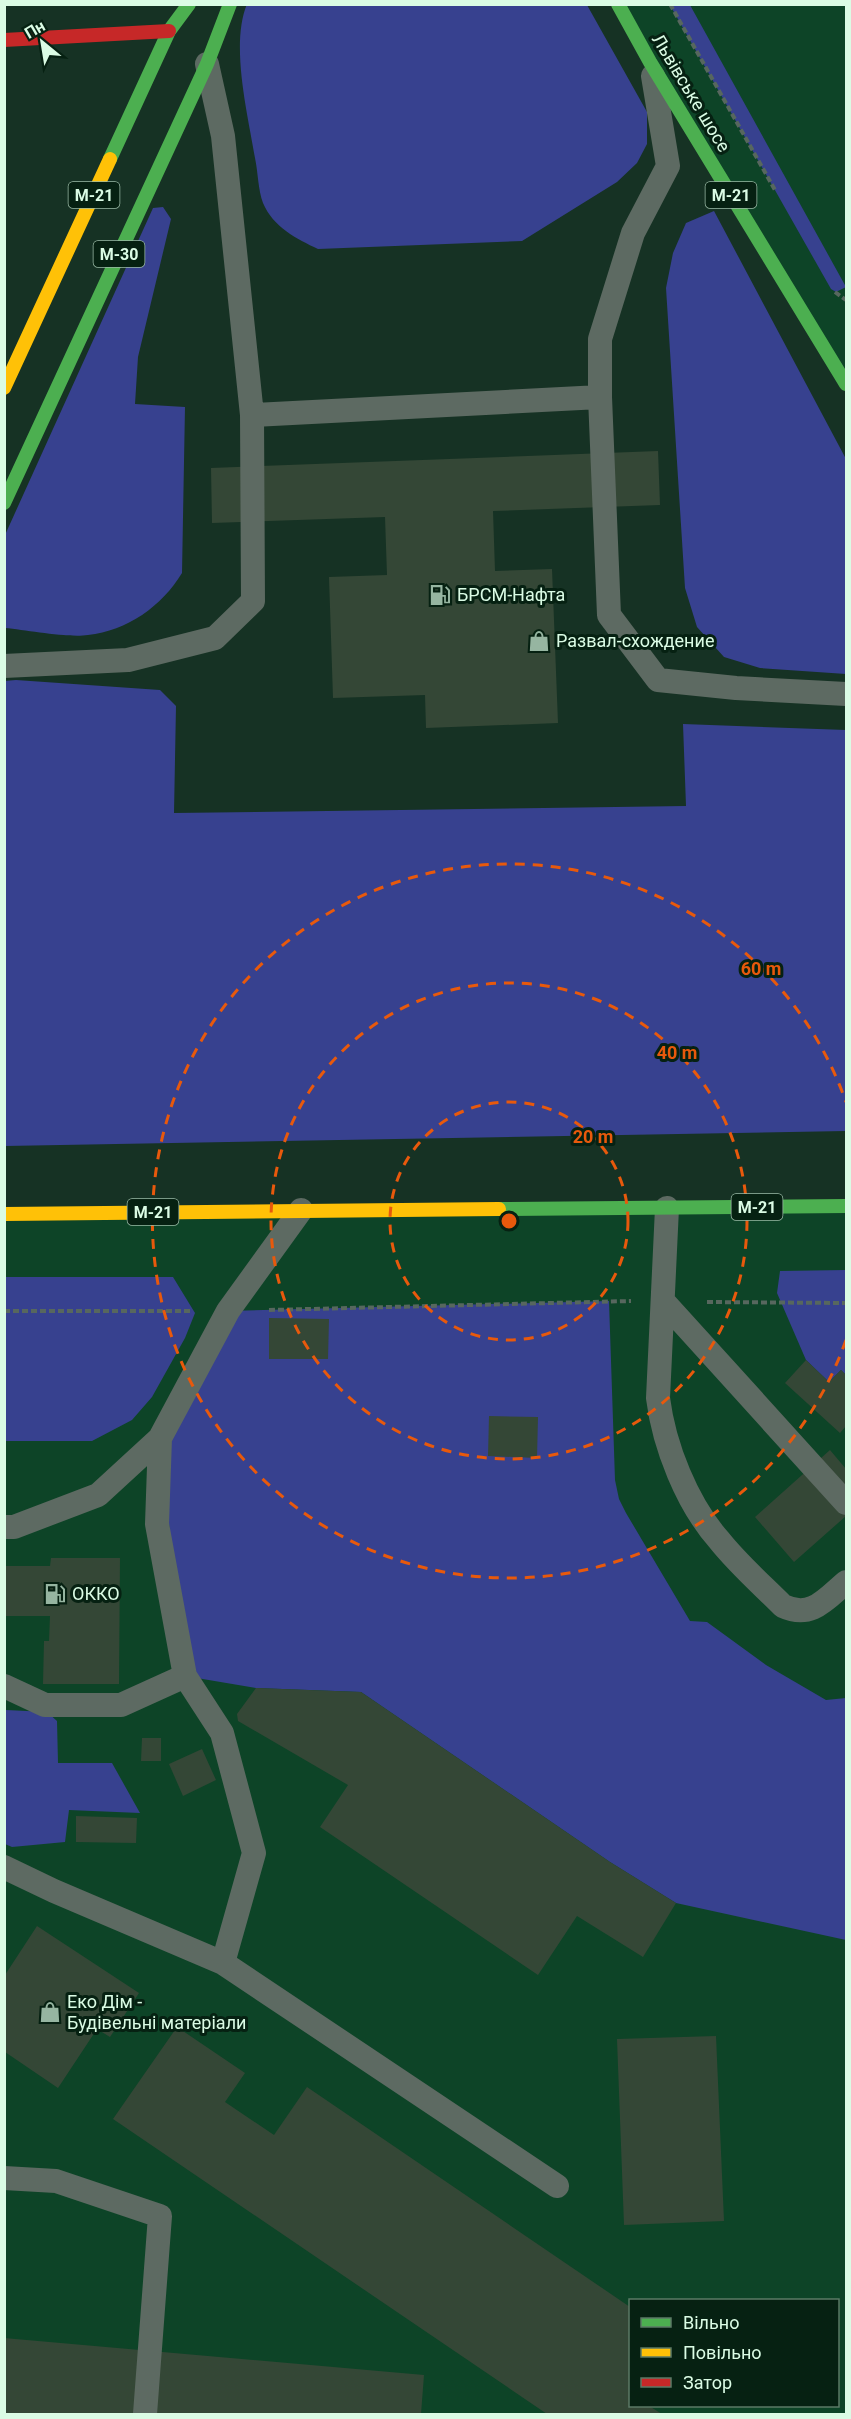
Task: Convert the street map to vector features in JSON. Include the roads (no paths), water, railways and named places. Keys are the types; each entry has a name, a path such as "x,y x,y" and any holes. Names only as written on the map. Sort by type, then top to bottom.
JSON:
{"main road":[{"name":"М-21","path":"4,388 169,31 189,4"},
{"name":"М-30","path":"4,503 207,64 230,4"},
{"name":"Львівське шосе","path":"618,4 650,62 846,384"},
{"path":"4,40 169,31"},
{"name":"М-21","path":"4,1214 846,1206"}],"lane":[{"path":"650,62 668,166 633,233 600,339 600,397 609,615 658,681 846,694"},
{"path":"4,666 128,660 215,638 254,601 252,415 223,136 207,64"},
{"path":"252,415 600,397"},
{"path":"666,1208 658,1398 662,1425 672,1453 703,1519 735,1558 783,1606 794,1611 806,1611 819,1605 846,1582"},
{"path":"4,1527 14,1527 98,1495 160,1438 228,1311 301,1210"},
{"path":"663,1301 846,1503"},
{"path":"160,1438 157,1524 185,1676 222,1733 254,1853 223,1963"},
{"path":"4,1686 45,1705 121,1704 185,1676"},
{"path":"4,1867 54,1891 223,1963 557,2186"},
{"path":"4,2178 56,2181 160,2216 145,2415"}],"place":[{"name":"БРСМ-Нафта","path":"440,595"},
{"name":"Развал-схождение","path":"539,641"},
{"name":"ОККО","path":"55,1594"},
{"name":"Еко Дім - Будівельні матеріали","path":"50,2012"}]}
